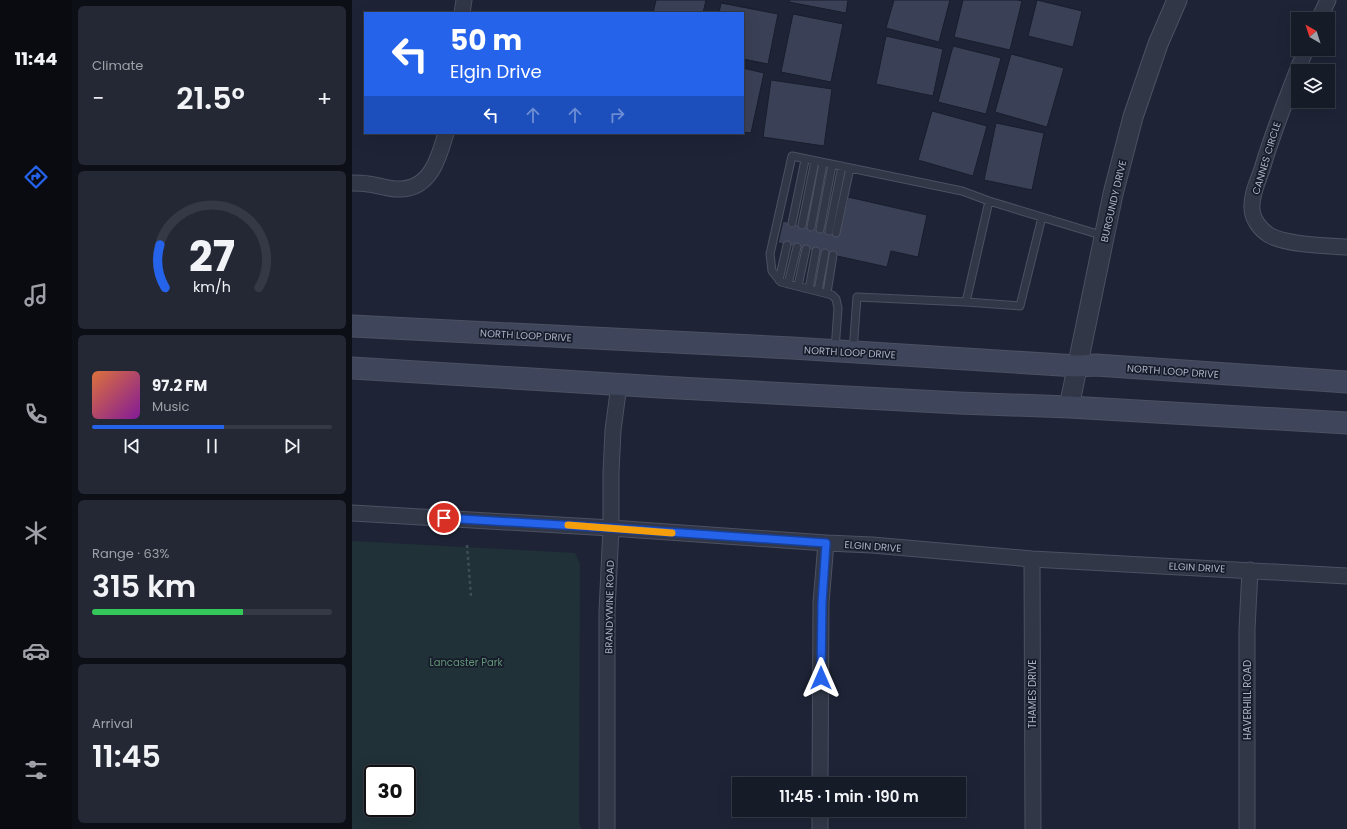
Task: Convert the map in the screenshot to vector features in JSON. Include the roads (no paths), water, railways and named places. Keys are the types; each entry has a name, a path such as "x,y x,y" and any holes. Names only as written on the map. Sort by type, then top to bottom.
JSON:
{"main road":[{"name":"NORTH LOOP DRIVE","path":"352,326 934,356 1077,366 1096,365 1347,382"},
{"path":"352,368 619,385 959,403 1069,407 1347,423"}],"street":[{"path":"462,12 464,0"},
{"name":"BURGUNDY DRIVE","path":"1069,407 1113,194 1134,117 1158,44 1177,0"},
{"path":"1322,12 1328,0"},
{"name":"CANNES CIRCLE","path":"1303,56 1284,102 1272,137 1254,194 1252,208 1257,224 1268,234 1278,240 1347,247"},
{"path":"352,183 402,190 416,186 427,177 437,164 446,134"},
{"name":"BRANDYWINE ROAD","path":"607,829 607,612 611,528 613,430 619,385"},
{"name":"ELGIN DRIVE","path":"352,513 872,545 1032,559 1347,576"},
{"path":"820,777 822,603 826,543"},
{"name":"THAMES DRIVE","path":"1032,559 1033,829"},
{"name":"HAVERHILL ROAD","path":"1247,829 1247,629 1250,570"},
{"path":"820,817 820,829"}],"lane":[{"path":"844,352 836,299 827,293 781,282 772,271 770,254 792,156 805,160 842,166 962,191 989,201 1104,236"},
{"path":"792,223 805,160"},
{"path":"802,225 815,162"},
{"path":"811,227 823,163"},
{"path":"820,230 832,165"},
{"path":"842,166 832,232 850,168"},
{"path":"966,302 989,201"},
{"path":"844,352 857,297 1020,306 1042,217"},
{"path":"779,280 787,245"},
{"path":"788,284 797,247"},
{"path":"798,286 806,249"},
{"path":"808,289 816,251"},
{"path":"818,291 825,253"},
{"path":"827,293 832,255"}],"park label":[{"name":"Lancaster Park","path":"466,662"}]}
